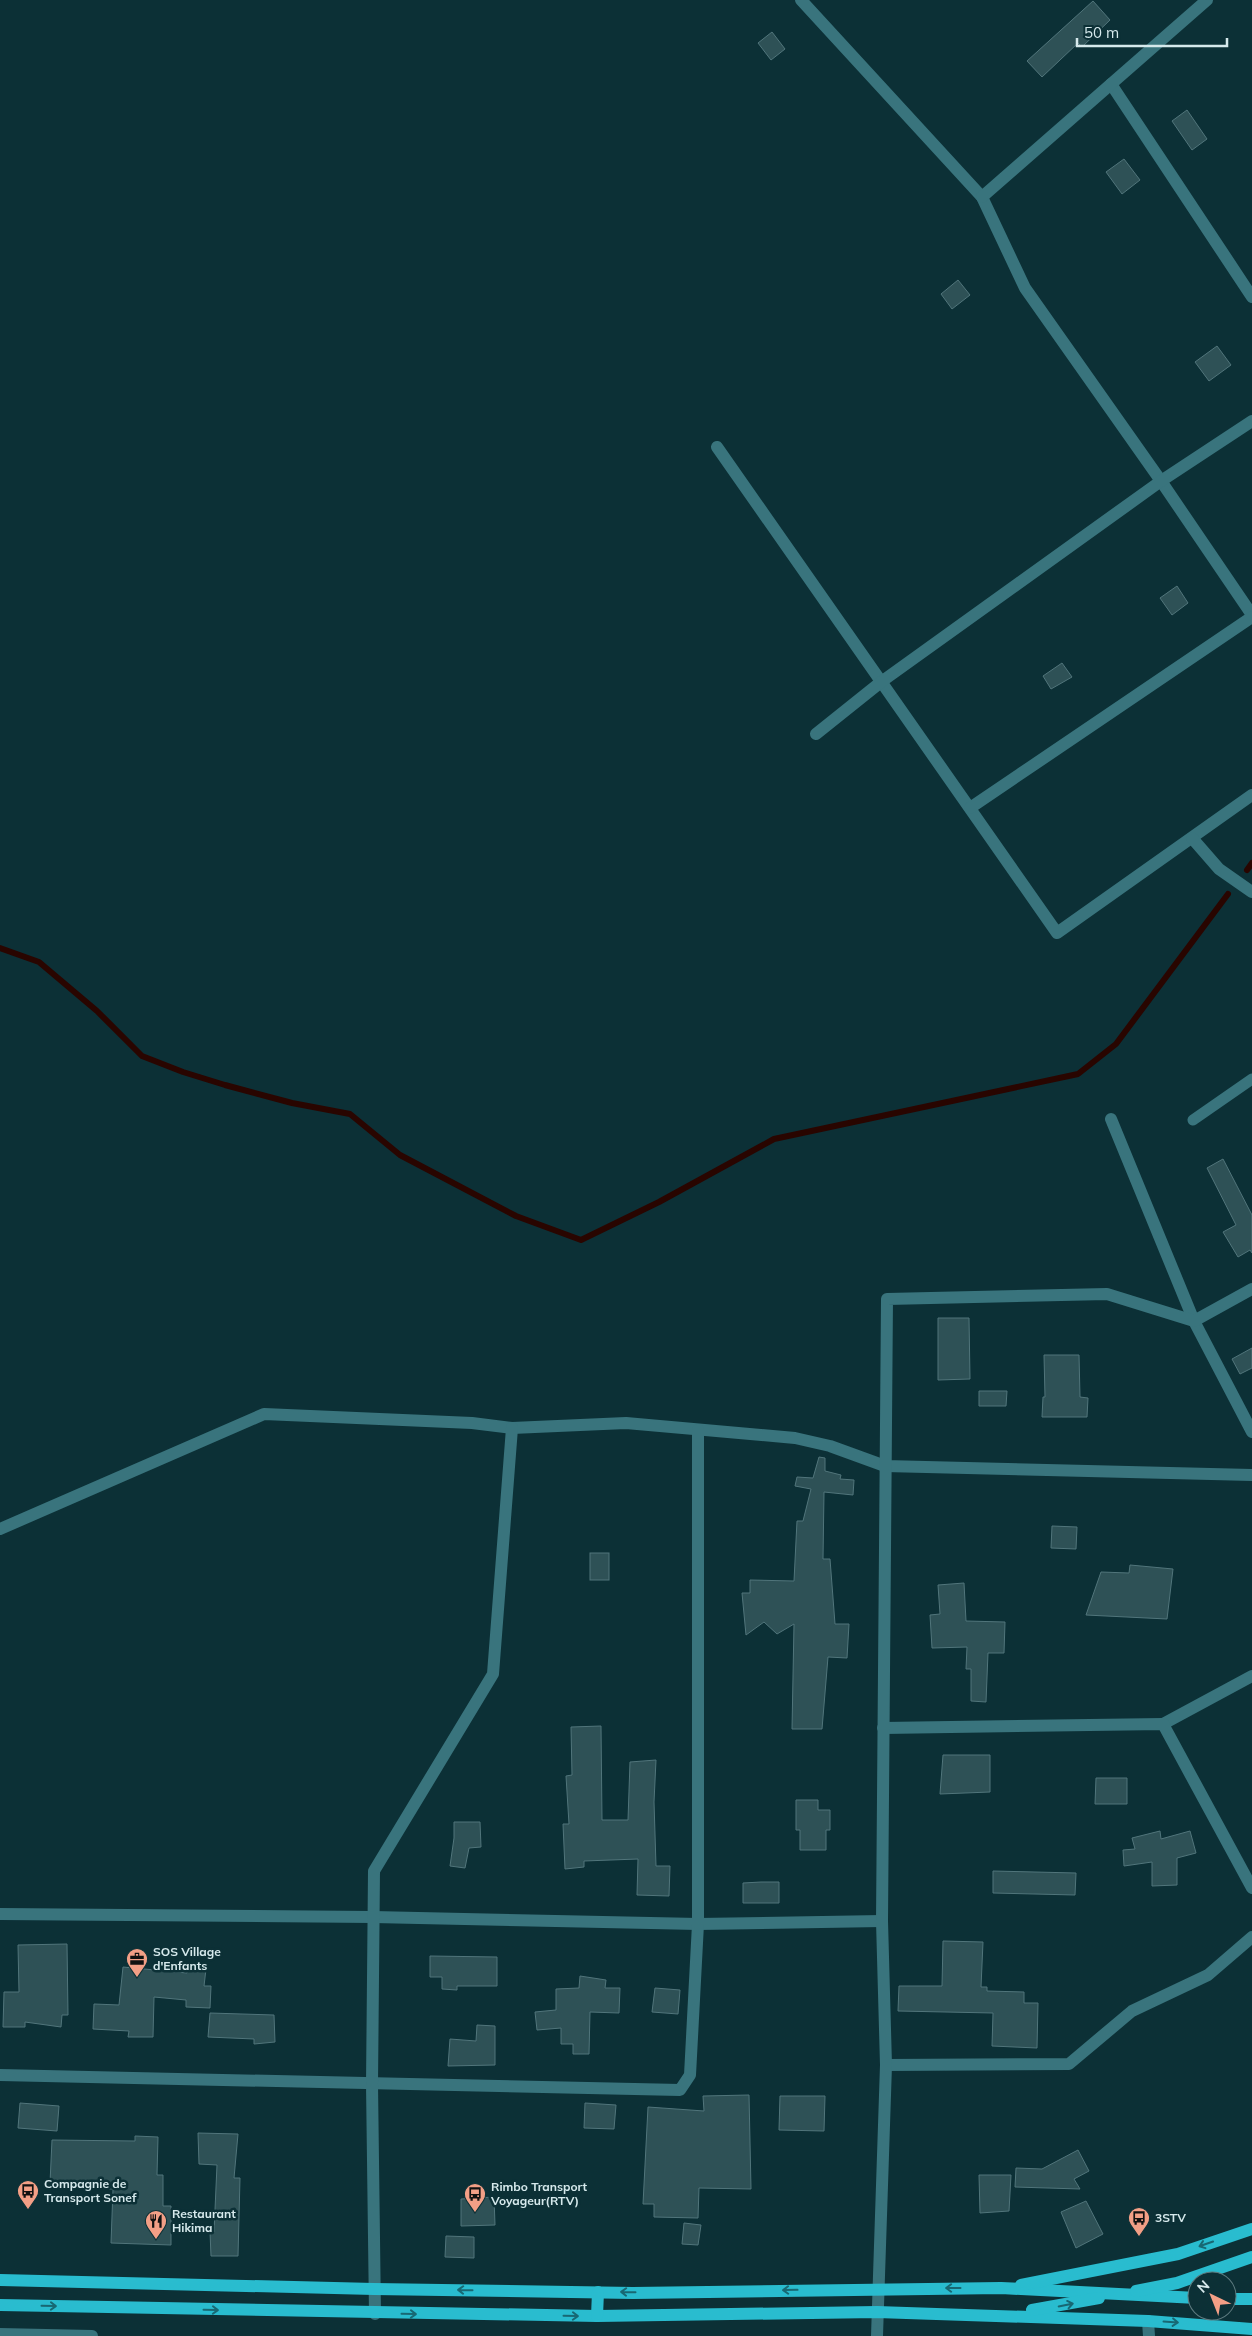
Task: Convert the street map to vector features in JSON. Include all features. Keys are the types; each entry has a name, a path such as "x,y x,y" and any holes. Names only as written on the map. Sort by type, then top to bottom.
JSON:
{"main road":[{"path":"1002,2288 1178,2254 1252,2229"},
{"path":"1000,2315 1177,2283 1252,2257"},
{"path":"0,2280 598,2292 1002,2288 1187,2297"},
{"path":"597,2316 598,2292"},
{"path":"1237,2299 1252,2299"},
{"path":"0,2305 375,2314 597,2316 877,2312 1148,2320 1252,2329"}],"street":[{"path":"801,0 982,197 1025,288 1161,481 1252,616 970,808"},
{"path":"982,197 1207,0"},
{"path":"1111,84 1252,297"},
{"path":"816,734 881,682 1161,481 1252,421"},
{"path":"717,447 1057,933 1252,795"},
{"path":"1192,838 1219,869 1252,892"},
{"path":"1111,1119 1194,1322 1252,1432"},
{"path":"877,2336 877,2288 886,2065 882,1921 887,1299 1107,1294 1194,1322 1252,1289"},
{"path":"0,1529 264,1414 472,1423 512,1428 626,1423 795,1438 830,1446 885,1466 1252,1475"},
{"path":"375,2314 372,2084 372,1917 374,1871 493,1674 512,1428"},
{"path":"0,2075 680,2090 690,2075 698,1924 698,1430"},
{"path":"883,1728 1163,1724 1252,1676"},
{"path":"1163,1724 1252,1888"},
{"path":"0,1914 372,1917 698,1924 882,1921"},
{"path":"886,2065 1069,2064 1132,2011 1208,1975 1252,1937"},
{"path":"1148,2320 1149,2336"},
{"path":"0,2334 92,2336"}],"lane":[{"path":"1193,1120 1252,1079"}],"building":[{"path":"1093,1 1110,20 1082,47 1078,43 1042,77 1027,61"},
{"path":"772,32 785,49 771,60 758,43"},
{"path":"1187,110 1207,139 1192,150 1172,121"},
{"path":"1124,159 1140,180 1122,194 1106,172"},
{"path":"958,280 970,295 952,309 941,294"},
{"path":"1217,346 1231,365 1209,381 1195,362"},
{"path":"1177,586 1188,603 1172,615 1160,598"},
{"path":"1062,663 1072,677 1051,689 1043,676"},
{"path":"1223,1159 1252,1215 1252,1253 1250,1250 1238,1257 1223,1232 1236,1225 1207,1168"},
{"path":"938,1318 969,1318 970,1379 938,1380"},
{"path":"1252,1348 1252,1368 1240,1374 1232,1359"},
{"path":"1044,1355 1079,1355 1080,1397 1088,1398 1087,1417 1042,1417 1043,1397 1045,1397"},
{"path":"979,1391 1007,1391 1006,1406 979,1406"},
{"path":"819,1457 825,1458 825,1471 841,1475 840,1479 854,1480 853,1495 824,1492 823,1559 830,1559 835,1624 849,1624 847,1658 828,1657 822,1729 792,1729 794,1624 777,1634 764,1622 746,1635 742,1593 750,1593 750,1580 794,1581 797,1521 803,1521 811,1489 795,1486 797,1477 813,1478"},
{"path":"1052,1526 1077,1527 1076,1549 1051,1548"},
{"path":"590,1553 609,1553 609,1580 590,1580"},
{"path":"1130,1565 1173,1569 1167,1619 1086,1615 1101,1572 1129,1573"},
{"path":"964,1583 966,1621 1005,1622 1004,1653 988,1653 986,1702 971,1701 971,1669 966,1669 967,1647 932,1648 930,1615 940,1614 938,1585"},
{"path":"601,1726 602,1820 628,1820 630,1762 656,1760 654,1802 656,1866 670,1866 669,1896 637,1895 638,1859 584,1861 584,1867 565,1869 563,1824 569,1824 566,1776 572,1775 571,1727"},
{"path":"943,1755 990,1755 990,1792 940,1794"},
{"path":"1096,1778 1127,1778 1127,1804 1095,1804"},
{"path":"796,1800 818,1800 818,1810 830,1810 830,1830 826,1830 826,1850 800,1850 800,1830 796,1830"},
{"path":"454,1822 480,1822 481,1847 469,1848 465,1868 450,1866"},
{"path":"1160,1831 1161,1839 1190,1831 1196,1853 1177,1858 1177,1885 1152,1886 1152,1862 1124,1866 1123,1850 1135,1849 1132,1838"},
{"path":"993,1871 1076,1873 1075,1895 993,1893"},
{"path":"779,1882 779,1903 743,1903 743,1883"},
{"path":"943,1941 983,1942 981,1987 987,1987 987,1991 1024,1992 1024,2003 1038,2003 1037,2048 992,2046 993,2013 898,2011 899,1986 942,1986"},
{"path":"67,1944 68,2015 62,2015 61,2027 25,2022 25,2027 3,2027 4,1992 19,1992 18,1945"},
{"path":"430,1956 497,1957 497,1986 457,1986 457,1990 442,1989 442,1977 430,1977"},
{"path":"123,1967 187,1973 187,1967 206,1969 204,1986 211,1986 210,2008 186,2007 186,2000 154,1997 153,2037 128,2037 129,2031 93,2029 94,2004 119,2005"},
{"path":"580,1976 606,1980 605,1988 620,1988 619,2013 590,2012 589,2054 573,2054 573,2044 561,2044 561,2028 537,2030 535,2012 556,2010 556,1989 579,1988"},
{"path":"655,1988 680,1990 678,2014 652,2012"},
{"path":"210,2013 274,2015 275,2042 254,2044 254,2039 208,2037"},
{"path":"477,2025 495,2026 495,2065 448,2066 450,2039 476,2041"},
{"path":"749,2095 751,2189 699,2188 698,2218 654,2217 654,2204 643,2204 648,2107 704,2111 703,2096"},
{"path":"780,2096 825,2096 824,2131 779,2130"},
{"path":"20,2103 59,2106 57,2131 18,2128"},
{"path":"585,2103 616,2105 614,2129 584,2128"},
{"path":"198,2133 238,2134 234,2178 240,2178 238,2256 211,2256 210,2232 214,2232 217,2165 199,2164"},
{"path":"135,2136 158,2137 157,2175 163,2175 163,2206 171,2206 171,2245 111,2243 113,2189 102,2189 102,2184 50,2183 52,2140 135,2141"},
{"path":"1078,2150 1089,2171 1074,2179 1080,2189 1015,2187 1016,2168 1042,2169"},
{"path":"979,2175 1011,2175 1009,2211 980,2213"},
{"path":"494,2197 495,2225 461,2226 461,2199"},
{"path":"1086,2201 1103,2234 1076,2248 1061,2212"},
{"path":"684,2223 701,2225 698,2245 682,2244"},
{"path":"446,2236 474,2237 474,2258 445,2257"}],"waterway":[{"path":"1247,870 1252,863"},
{"path":"0,948 39,962 97,1011 142,1056 183,1072 225,1085 292,1103 350,1114 400,1155 516,1216 581,1240 659,1202 774,1139 1078,1074 1116,1044 1228,894"}],"place":[{"name":"SOS Village d'Enfants","path":"137,1978"},
{"name":"Compagnie de Transport Sonef","path":"28,2210"},
{"name":"Rimbo Transport Voyageur(RTV)","path":"475,2213"},
{"name":"3STV","path":"1139,2237"},
{"name":"Restaurant Hikima","path":"156,2240"}]}
